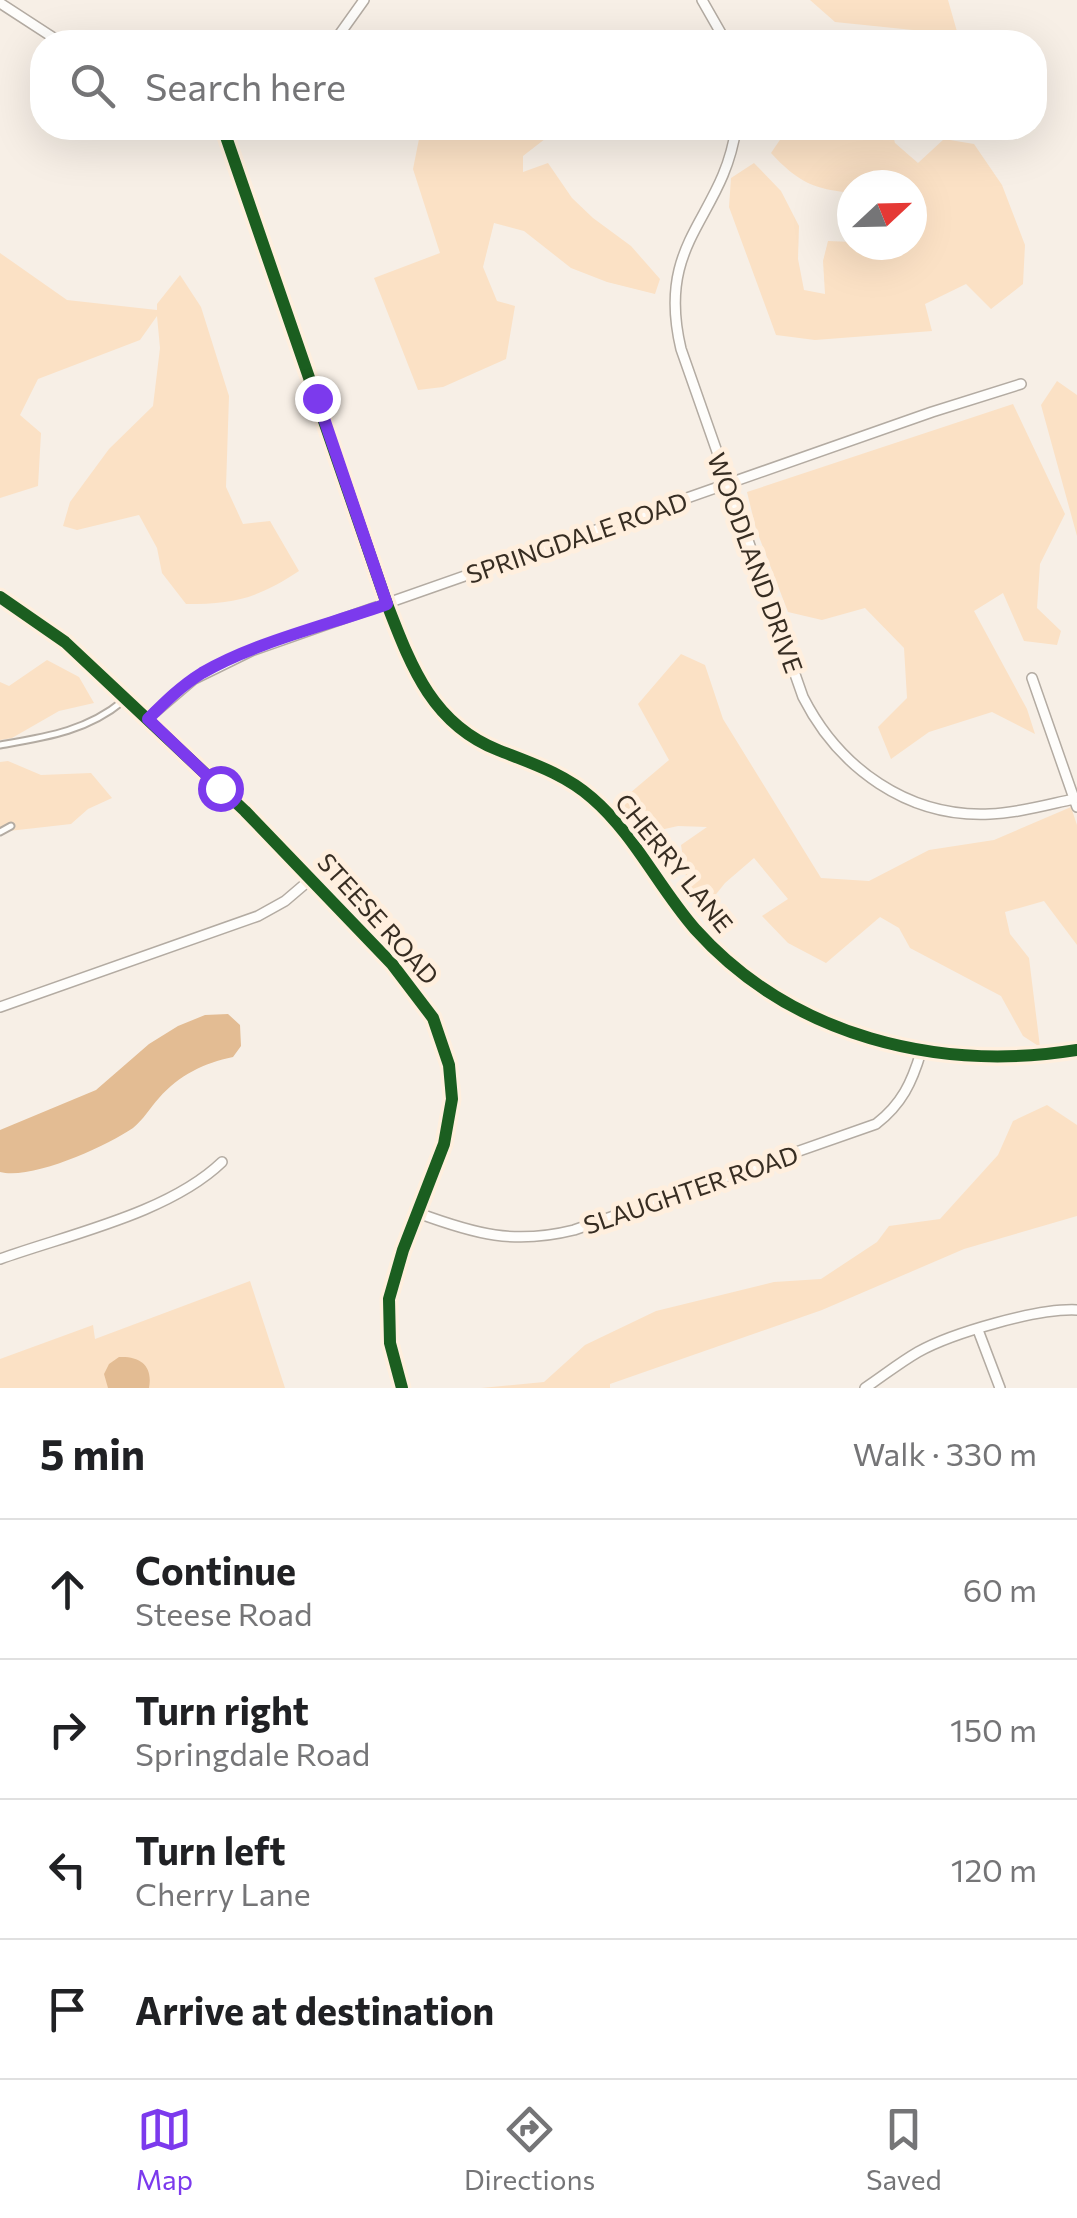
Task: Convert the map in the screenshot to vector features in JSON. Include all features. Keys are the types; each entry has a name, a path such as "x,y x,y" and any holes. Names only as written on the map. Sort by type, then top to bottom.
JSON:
{"street":[{"path":"343,30 364,0"},
{"path":"702,0 719,30"},
{"path":"0,3 42,30"},
{"name":"CHERRY LANE","path":"227,140 387,604 418,680 443,715 473,738 559,775 592,798 616,823 692,926 730,964 816,1018 921,1052 991,1058 1077,1050"},
{"name":"WOODLAND DRIVE","path":"733,140 724,171 679,262 672,308 680,350 803,698 824,734 854,766 895,794 957,813 1009,812 1076,802"},
{"name":"SPRINGDALE ROAD","path":"148,719 178,690 206,671 251,651 1020,384"},
{"name":"STEESE ROAD","path":"0,597 51,630 312,878 409,983 433,1018 445,1048 452,1090 450,1117 402,1250 388,1308 390,1343 402,1388"},
{"path":"1032,678 1076,802"},
{"path":"0,1007 258,916 285,901 312,878"},
{"name":"SLAUGHTER ROAD","path":"418,1213 459,1228 507,1238 538,1238 574,1230 876,1124 907,1091 921,1052"},
{"path":"0,1259 164,1202 222,1162"},
{"path":"866,1388 922,1350 1024,1315 1077,1310"},
{"path":"978,1330 1000,1388"}],"lane":[{"path":"0,745 79,728 98,720 126,699"},
{"path":"0,832 11,826"}],"shaded area":[{"path":"810,0 948,0 957,30 913,30 835,22"},
{"path":"419,140 544,140 523,156 523,172 548,163 572,198 631,246 660,279 655,294 571,268 524,231 494,223 483,267 497,301 515,306 506,359 443,387 418,390 374,278 440,253 413,169"},
{"path":"780,140 894,140 918,163 943,140 974,144 1002,185 1025,245 1023,284 991,309 966,284 925,304 932,331 815,340 776,335 729,207 731,178 754,163 781,191 799,226 798,259 804,290 825,294 823,261 828,241 837,241 837,260 927,260 927,170 837,170 837,191 807,182 771,153"},
{"path":"0,253 67,300 157,310 157,304 180,275 201,307 229,396 226,487 243,524 270,521 299,571 246,598 186,604 162,573 157,548 139,515 77,530 63,526 70,502 109,449 153,406 160,348 157,316 140,340 38,379 20,415 41,433 38,486 0,498"},
{"path":"1057,381 1077,395 1077,536 1041,405"},
{"path":"1013,404 1065,514 1040,564 1037,608 1061,631 1057,645 1024,641 1003,593 974,611 1027,709 1035,734 992,712 929,732 891,759 878,727 907,698 904,648 865,608 822,620 788,612 756,529 747,492"},
{"path":"681,654 705,665 723,719 821,878 869,881 929,850 994,840 1071,807 1077,825 1077,945 1044,901 1005,912 1010,934 1029,958 1040,1047 1023,1036 1001,996 910,948 899,928 880,917 826,963 788,943 762,916 788,899 754,858 709,903 687,883 681,845 707,827 678,826 647,833 617,804 669,760 638,704"},
{"path":"47,660 79,677 94,703 59,711 12,738 0,740 0,682 9,686"},
{"path":"8,761 41,775 91,773 112,798 88,809 71,824 0,832 0,762"},
{"path":"228,1014 240,1025 241,1046 233,1057 184,1077 133,1128 49,1167 0,1172 0,1130 96,1090 149,1044 178,1026 205,1015"},
{"path":"1047,1105 1077,1125 1077,1216 964,1249 822,1310 610,1384 610,1388 481,1388 544,1382 585,1345 656,1311 774,1282 821,1279 877,1242 889,1226 940,1219 998,1155 1013,1121"},
{"path":"250,1281 285,1388 0,1388 0,1359 93,1325 95,1339"},
{"path":"119,1357 134,1358 144,1364 149,1388 108,1388 104,1374"}],"cycle path":[{"path":"227,140 387,604 415,671 440,709 475,739 559,776 592,798 634,844 695,929 734,966 776,997 822,1021 921,1050 972,1056 1025,1056 1077,1050"},
{"path":"0,597 65,642 245,811 392,964 433,1018 449,1065 452,1099 444,1144 403,1250 389,1299 390,1343 402,1388"}],"route":[{"path":"220,788 148,719 178,690 228,660 387,604 317,398"}]}
